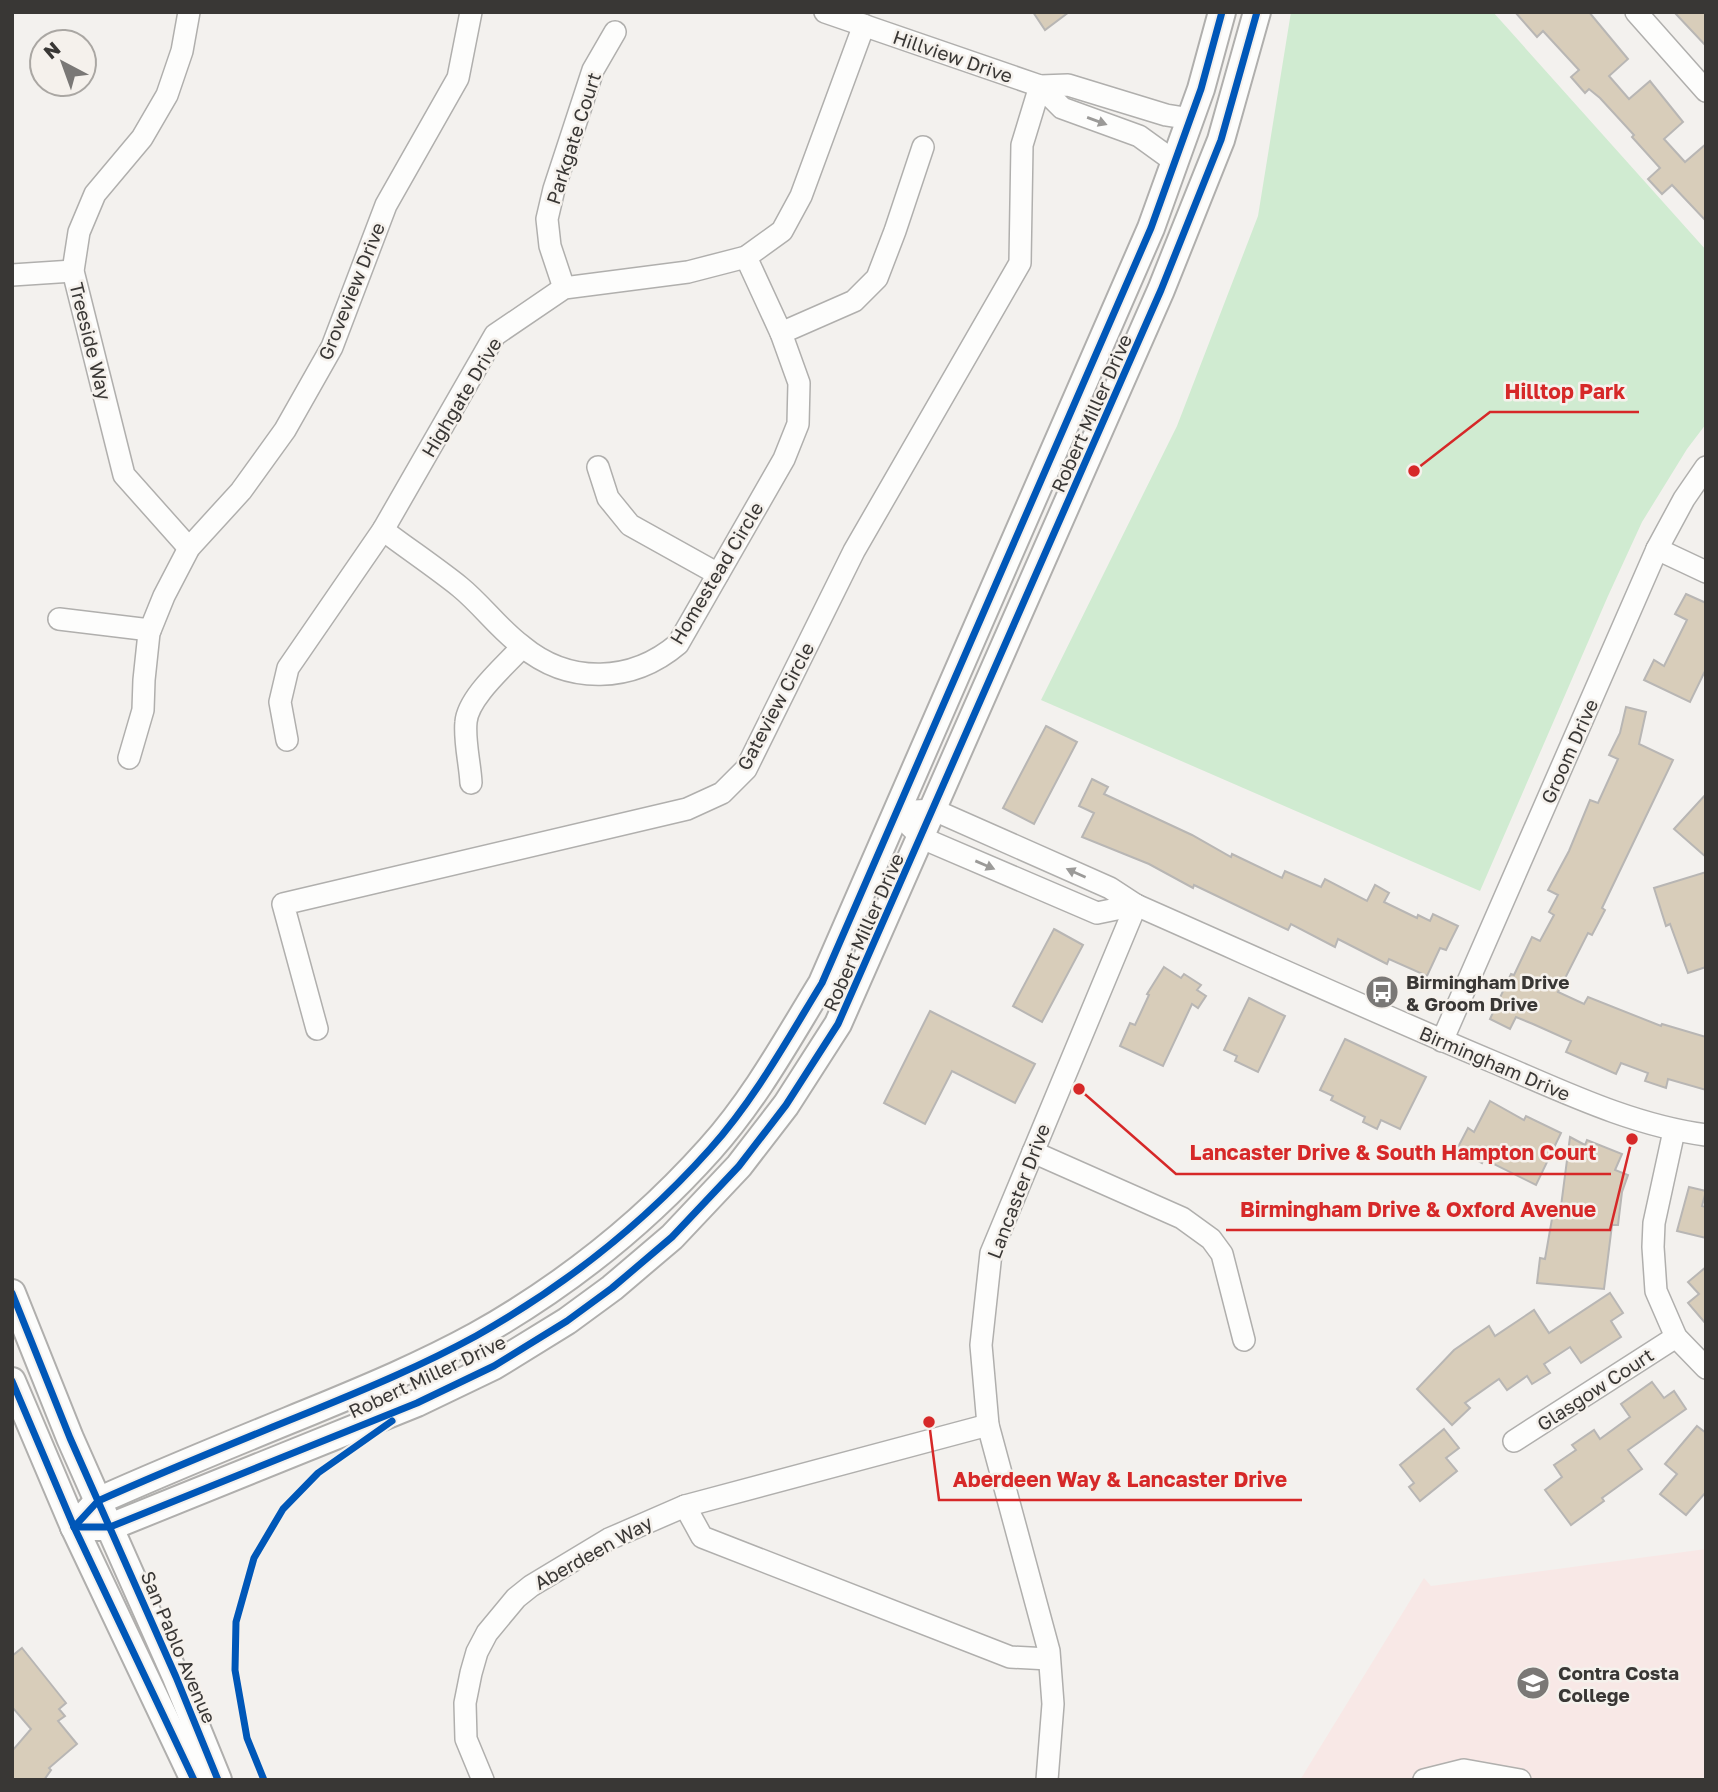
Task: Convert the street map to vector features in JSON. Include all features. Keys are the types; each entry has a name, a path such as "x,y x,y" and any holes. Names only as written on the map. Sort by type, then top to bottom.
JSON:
{"main road":[{"name":"Robert Miller Drive","path":"98,1501 399,1375 474,1337 537,1299 586,1264 642,1218 710,1148 759,1086 822,983 1152,228 1191,119 1222,12"},
{"name":"Robert Miller Drive","path":"110,1527 417,1403 494,1366 567,1321 612,1288 672,1237 739,1166 786,1105 838,1024 1161,290 1221,140 1257,12"},
{"name":"San Pablo Avenue","path":"12,1293 69,1438 176,1677 218,1780"},
{"path":"12,1381 74,1527 194,1780"},
{"path":"74,1527 98,1501"},
{"path":"74,1527 110,1527"}],"street":[{"name":"Treeside Way","path":"189,12 182,51 167,95 142,138 95,194 79,232 73,271 124,475 189,548"},
{"name":"Groveview Drive","path":"129,758 144,710 144,680 150,630 164,596 189,548 241,491 277,440 332,347 386,205 458,78 471,12"},
{"name":"Hillview Drive","path":"825,12 866,17 1040,86"},
{"path":"1636,12 1706,91"},
{"name":"Highgate Drive","path":"287,740 280,702 288,668 383,530 495,335 564,288 688,272 746,257 782,231 801,196 866,17"},
{"name":"Parkgate Court","path":"564,288 550,246 547,219 554,189 593,70 615,32"},
{"path":"1040,86 1068,85 1166,115 1191,119"},
{"path":"1040,86 1062,108 1139,136 1175,162"},
{"name":"Gateview Circle","path":"317,1029 283,904 687,809 722,793 746,769 854,551 1020,263 1022,145 1040,86"},
{"path":"781,333 854,301 877,278 923,147"},
{"name":"Homestead Circle","path":"383,530 461,588 522,647 570,672 607,676 640,667 662,657 678,644 784,459 798,424 799,383 781,333 746,257"},
{"path":"12,275 73,271"},
{"path":"598,467 608,498 630,525 718,573"},
{"name":"Groom Drive","path":"1442,1041 1657,550 1684,499 1706,467"},
{"path":"1657,550 1706,572"},
{"path":"59,619 150,630"},
{"path":"471,783 466,720 485,686 522,647"},
{"name":"Birmingham Drive","path":"895,812 934,810 1110,888 1136,905 1442,1041 1596,1105 1674,1131 1706,1135"},
{"path":"895,812 922,838 1097,913 1136,905"},
{"name":"Lancaster Drive","path":"1047,1780 1053,1704 1049,1659 988,1425 981,1346 990,1253 1136,905"},
{"path":"1674,1131 1654,1223 1656,1291 1676,1337 1706,1368"},
{"path":"1033,1152 1182,1218 1211,1239 1222,1254 1244,1340"},
{"name":"Glasgow Court","path":"1514,1441 1676,1337"},
{"name":"Aberdeen Way","path":"483,1780 466,1739 465,1703 477,1652 493,1623 516,1598 562,1565 609,1539 685,1506 988,1425"},
{"path":"685,1506 702,1537 1010,1657 1049,1659"},
{"path":"1424,1780 1464,1770 1520,1780"}],"shaded area":[{"name":"Contra Costa College","path":"1706,1549 1706,1780 1300,1780 1424,1578 1431,1586"}],"green space":[{"path":"1291,12 1493,12 1706,250 1706,424 1687,449 1642,522 1480,891 1041,700 1177,426 1258,216"}],"building":[{"path":"1033,12 1069,12 1045,30"},
{"path":"1515,12 1589,12 1628,59 1609,76 1629,99 1650,81 1683,122 1664,139 1685,162 1706,144 1706,221 1672,185 1662,194 1648,179 1660,168 1632,137 1634,135 1600,98 1589,89 1585,93 1571,77 1579,70 1543,31 1537,37"},
{"path":"1674,12 1706,12 1706,46"},
{"path":"1686,594 1706,603 1706,669 1690,702 1644,680 1654,660 1664,666 1687,620 1675,614"},
{"path":"1626,707 1646,712 1639,744 1673,760 1602,908 1605,910 1592,935 1588,933 1558,992 1584,1004 1588,997 1661,1026 1662,1024 1706,1037 1706,1090 1668,1079 1666,1088 1645,1081 1648,1073 1621,1063 1616,1074 1566,1052 1571,1041 1533,1024 1516,1017 1510,1029 1490,1019 1532,937 1540,941 1554,915 1549,912 1558,895 1548,890 1569,851 1590,800 1598,803 1618,759 1609,755 1620,733"},
{"path":"1046,726 1077,742 1034,824 1003,808"},
{"path":"1092,779 1108,787 1104,794 1192,835 1231,857 1232,854 1282,878 1285,871 1321,887 1325,879 1367,901 1375,885 1389,893 1384,902 1417,918 1418,915 1430,921 1433,914 1458,926 1446,950 1440,948 1427,976 1389,959 1387,964 1338,939 1335,947 1291,924 1288,930 1194,885 1193,888 1149,864 1082,837 1094,813 1079,806"},
{"path":"1706,794 1706,857 1674,829"},
{"path":"1706,872 1706,967 1688,973 1670,924 1666,926 1654,888"},
{"path":"1054,929 1083,945 1042,1022 1013,1006"},
{"path":"1164,967 1181,978 1184,974 1201,985 1197,990 1206,996 1198,1008 1192,1004 1163,1066 1120,1046 1130,1023 1135,1025 1149,995 1147,994"},
{"path":"1249,998 1285,1016 1258,1072 1235,1061 1237,1056 1224,1050"},
{"path":"930,1011 1035,1064 1015,1103 952,1071 925,1124 884,1103"},
{"path":"1345,1039 1426,1077 1400,1129 1381,1120 1377,1129 1363,1122 1365,1117 1331,1100 1333,1096 1320,1090"},
{"path":"1490,1101 1524,1120 1526,1116 1561,1133 1536,1185 1484,1159 1482,1163 1457,1149 1468,1128 1474,1132"},
{"path":"1570,1137 1585,1145 1587,1140 1622,1154 1615,1170 1628,1175 1622,1192 1618,1225 1612,1225 1604,1289 1537,1283 1540,1258 1545,1259 1553,1213 1560,1214"},
{"path":"1689,1187 1706,1191 1702,1206 1706,1207 1706,1238 1677,1231"},
{"path":"1706,1267 1706,1324 1688,1303 1699,1294 1688,1282"},
{"path":"1610,1293 1623,1313 1611,1321 1621,1337 1581,1363 1570,1347 1544,1364 1550,1373 1532,1384 1527,1376 1507,1390 1499,1379 1465,1403 1470,1408 1452,1425 1417,1389 1454,1350 1489,1326 1495,1336 1534,1310 1549,1333"},
{"path":"1652,1382 1664,1398 1674,1391 1686,1409 1628,1450 1642,1469 1571,1525 1545,1490 1562,1477 1554,1465 1576,1450 1572,1445 1594,1430 1600,1439 1630,1417 1621,1404"},
{"path":"1697,1426 1706,1433 1706,1492 1686,1515 1660,1494 1677,1474 1665,1464"},
{"path":"1444,1429 1459,1448 1446,1458 1457,1471 1420,1501 1409,1487 1414,1483 1400,1465"},
{"path":"22,1648 66,1703 59,1709 65,1716 58,1721 77,1744 49,1768 51,1770 44,1780 12,1780 12,1751 31,1729 12,1707 12,1656"}],"cycle path":[{"path":"74,1527 98,1501 395,1376 456,1347 508,1317 571,1275 629,1228 684,1177 742,1110 822,983 1151,228 1201,89 1222,12"},
{"path":"74,1527 110,1527 417,1403 494,1366 567,1321 612,1288 672,1237 739,1166 786,1105 838,1024 1161,290 1221,140 1257,12"},
{"path":"12,1293 70,1438 176,1677 218,1780"},
{"path":"12,1381 74,1527 194,1780"},
{"path":"264,1780 247,1738 235,1670 236,1622 254,1558 283,1509 318,1473 392,1421"}],"place":[{"name":"Hilltop Park","path":"1414,471"},
{"name":"Birmingham Drive & Groom Drive","path":"1382,992"},
{"name":"Lancaster Drive & South Hampton Court","path":"1079,1089"},
{"name":"Birmingham Drive & Oxford Avenue","path":"1632,1139"},
{"name":"Aberdeen Way & Lancaster Drive","path":"929,1422"},
{"name":"Contra Costa College","path":"1533,1683"}]}
